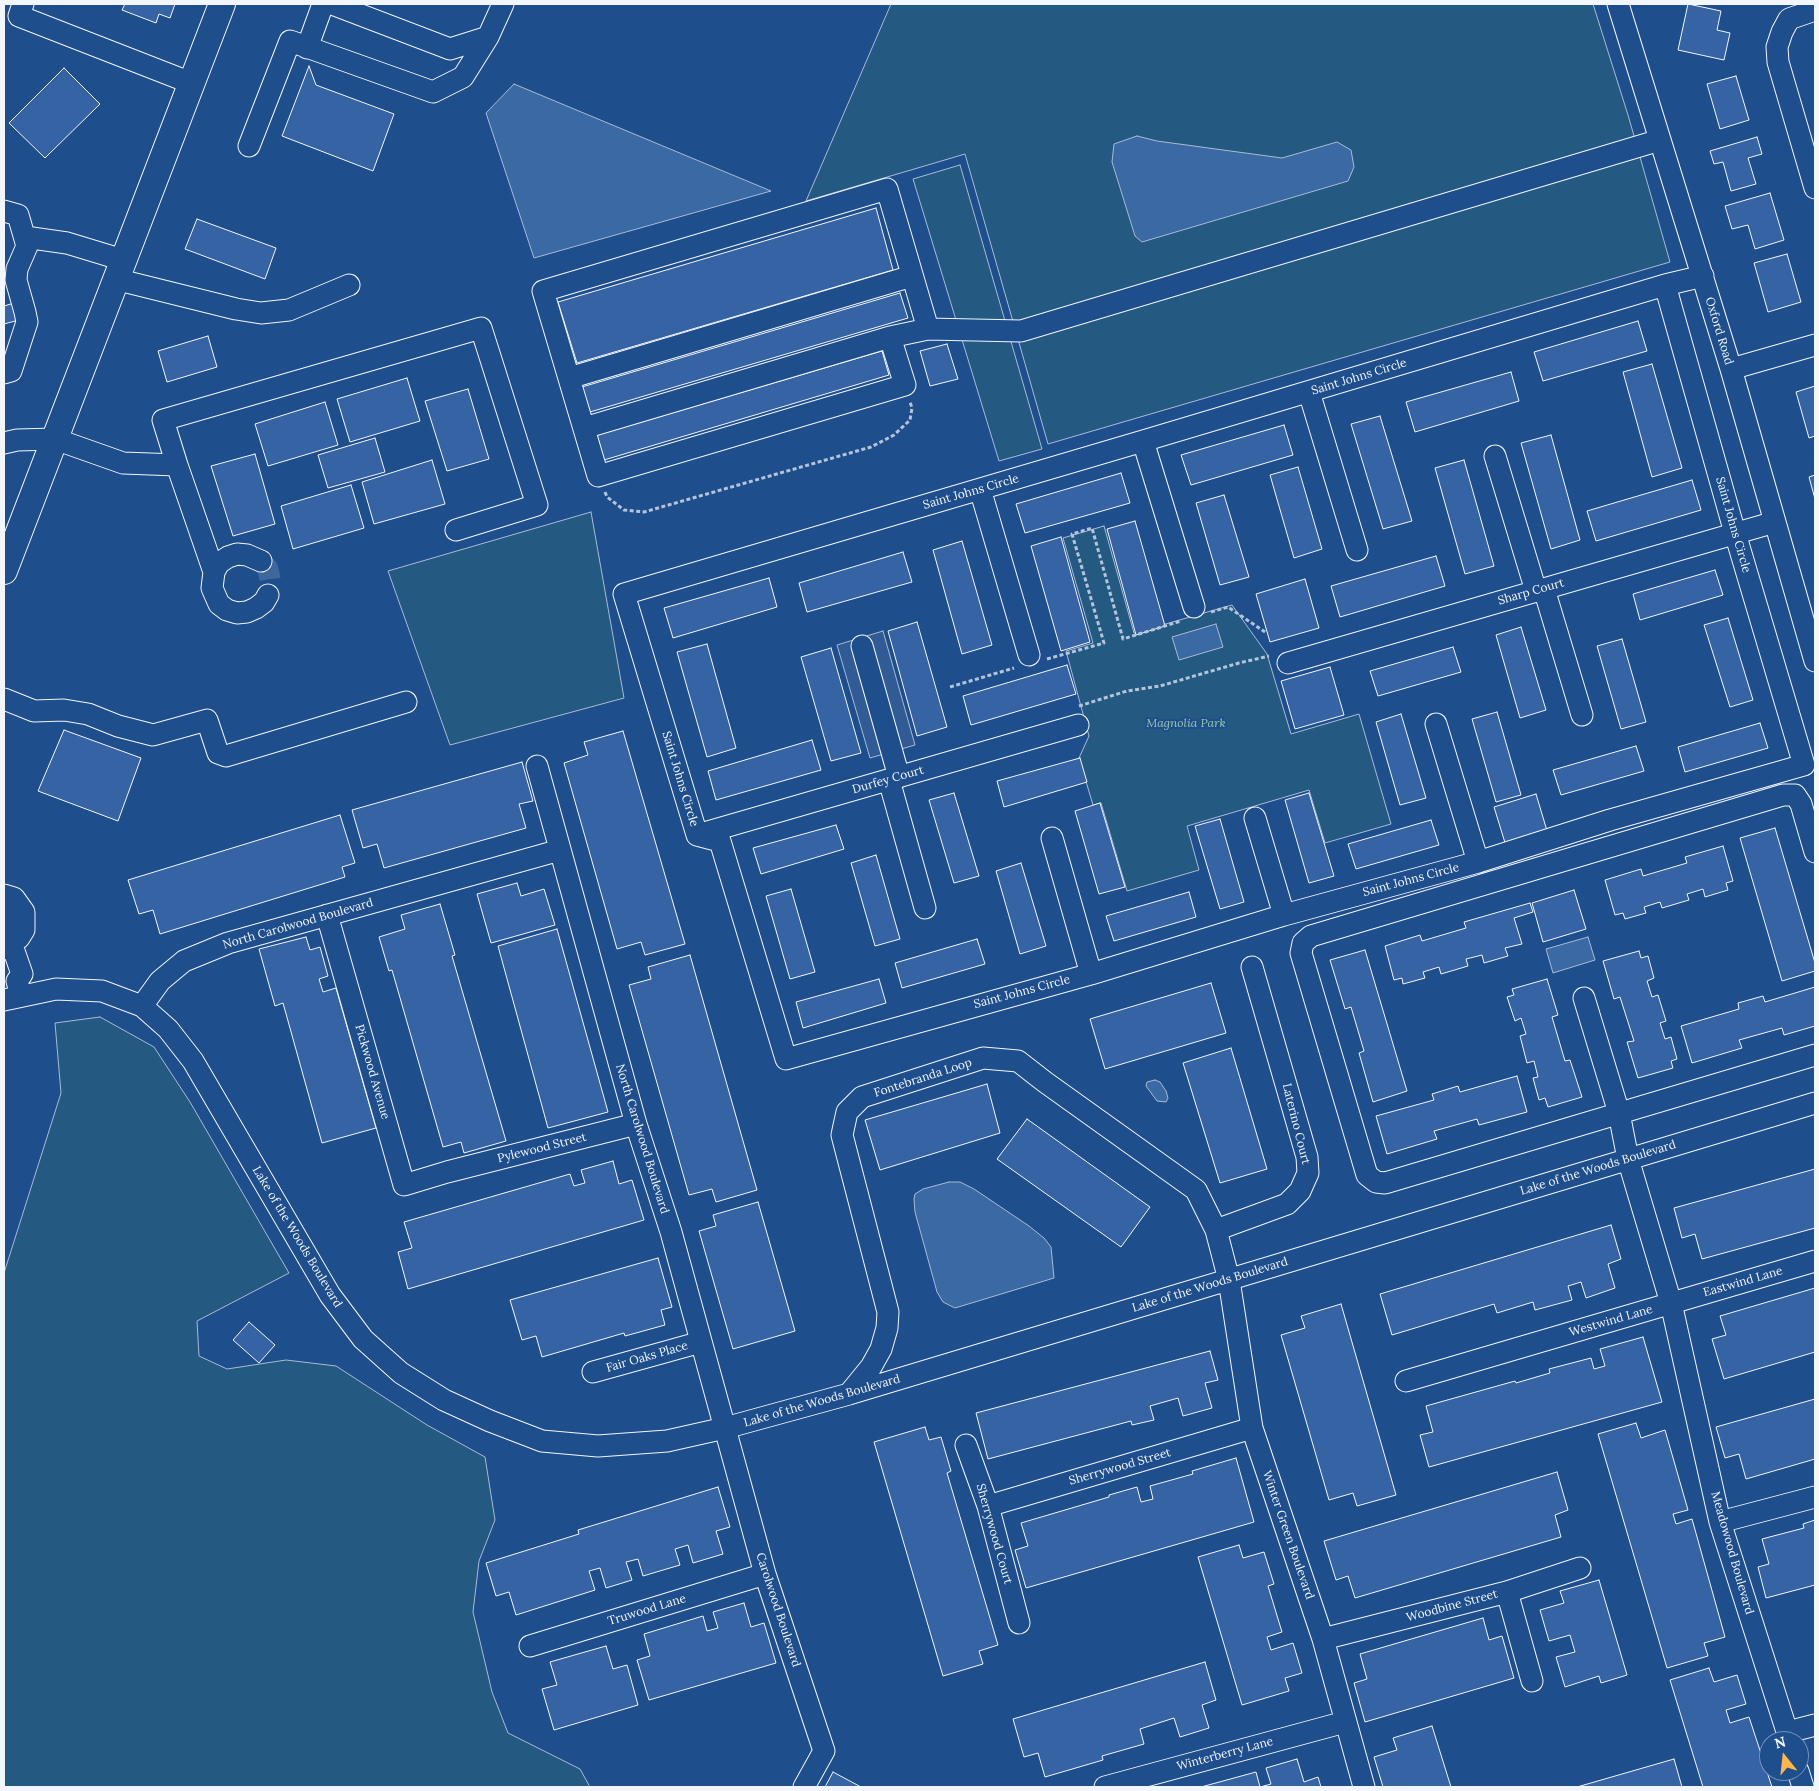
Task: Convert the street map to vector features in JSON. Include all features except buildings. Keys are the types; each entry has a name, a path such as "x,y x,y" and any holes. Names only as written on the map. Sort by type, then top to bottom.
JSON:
{"main road":[{"path":"4,571 222,4"}],"street":[{"path":"23,4 19,16 192,83"},
{"path":"307,48 323,4"},
{"path":"332,4 356,8 450,49 488,37"},
{"path":"249,146 290,41 433,92 464,77 488,37 503,4"},
{"name":"Oxford Road","path":"1618,4 1703,276 1815,661"},
{"path":"1815,10 1789,19 1777,47 1778,62 1815,188"},
{"path":"584,428 890,337 928,329 1021,331 1660,140"},
{"path":"890,337 905,385 598,476 543,291 887,189 928,329"},
{"path":"4,211 18,215 27,246 12,265 17,269 12,294 27,322 7,372"},
{"path":"25,237 67,243 119,269 236,309 261,313 289,310 349,285"},
{"path":"569,378 912,276"},
{"name":"Saint Johns Circle","path":"1665,285 1735,534 1810,763 1610,820 1478,862 1284,915 1091,974 786,1059 720,841 697,835 624,594 980,490 1665,285 1703,276"},
{"path":"214,572 163,420 481,328 537,505 456,530"},
{"path":"4,335 24,329"},
{"path":"1730,369 1815,344"},
{"path":"1309,392 1357,550"},
{"path":"4,443 17,440 55,439 123,463 177,465"},
{"path":"1143,441 1196,613"},
{"path":"1495,456 1582,715"},
{"path":"980,490 1031,660"},
{"name":"Sharp Court","path":"1278,659 1540,590 1775,522"},
{"path":"262,561 247,555 237,554 228,557 219,563 214,572 212,588 219,604 227,610 237,613 247,612 256,608 264,602 268,594"},
{"path":"862,646 925,908"},
{"path":"4,699 34,711 64,710 88,714 118,726 153,735 207,720 218,753 226,756 406,702"},
{"name":"Durfey Court","path":"697,835 894,778 1078,715"},
{"path":"1436,724 1478,862"},
{"name":"North Carolwood Boulevard","path":"537,766 636,1124 671,1232 725,1428"},
{"path":"1815,852 1801,804 1795,795 1783,795 1311,936 1303,943 1301,953 1367,1175 1376,1182 1385,1183 1815,1055"},
{"path":"1255,818 1284,915"},
{"path":"1052,838 1091,974"},
{"name":"North Carolwood Boulevard","path":"142,1006 160,980 184,961 228,943 560,850"},
{"path":"4,895 14,898 24,912 24,930 19,938 5,943"},
{"path":"4,913 6,918 5,943"},
{"name":"Pickwood Avenue","path":"327,915 404,1186 447,1172"},
{"path":"5,943 14,951 22,974 14,992"},
{"name":"Laterino Court","path":"1216,1230 1286,1204 1300,1191 1308,1173 1307,1157 1252,967"},
{"name":"Lake of the Woods Boulevard","path":"14,992 56,989 102,991 142,1006 168,1029 193,1061 330,1295 363,1339 401,1373 444,1400 490,1421 542,1441 598,1446 667,1441 725,1428 849,1394 1815,1103"},
{"path":"1584,998 1619,1113 1628,1159 1671,1303"},
{"name":"Fontebranda Loop","path":"849,1394 871,1367 881,1349 887,1328 888,1312 842,1135 847,1112 862,1098 983,1058 1018,1061 1196,1190 1216,1230 1228,1280"},
{"name":"Pylewood Street","path":"447,1172 636,1124"},
{"name":"Eastwind Lane","path":"1671,1303 1815,1261"},
{"name":"Winter Green Boulevard","path":"1228,1280 1252,1428 1323,1640 1364,1787"},
{"name":"Westwind Lane","path":"1406,1381 1671,1303"},
{"name":"Meadowood Boulevard","path":"1671,1303 1720,1522 1787,1731"},
{"name":"Fair Oaks Place","path":"593,1372 701,1342"},
{"name":"Carolwood Boulevard","path":"725,1428 765,1574 824,1751 804,1787"},
{"name":"Sherrywood Street","path":"988,1506 1252,1428"},
{"name":"Sherrywood Court","path":"966,1445 988,1506 1020,1623"},
{"path":"1720,1522 1815,1497"},
{"name":"Woodbine Street","path":"1323,1640 1507,1592 1580,1568"},
{"name":"Truwood Lane","path":"530,1646 765,1574"},
{"path":"1507,1592 1532,1681"},
{"name":"Winterberry Lane","path":"1105,1787 1345,1722"},
{"path":"1802,1731 1815,1725"}],"path":[{"path":"598,476 607,497 624,510 644,512 872,447 894,435 910,420 912,408 905,385"},
{"path":"950,687 1031,660 1104,643 1072,534 1092,528 1124,638 1196,613 1228,607 1265,632"},
{"path":"1078,715 1127,691 1160,686 1239,663 1278,659"}],"green space":[{"path":"891,4 1593,4 1628,115 1670,262 1048,444 965,154 806,201"},
{"path":"960,165 1042,449 999,461 913,179"},
{"path":"591,512 624,698 450,745 388,571"},
{"name":"Magnolia Park","path":"1104,526 1134,633 1232,605 1267,654 1291,734 1359,714 1391,824 1325,843 1309,790 1187,826 1199,870 1127,891 1101,803 1093,805 1079,758 1089,736 1066,651 1093,643 1063,538"},
{"path":"100,1017 154,1047 190,1102 289,1273 197,1321 199,1356 227,1369 286,1360 336,1366 427,1425 485,1457 495,1520 479,1561 473,1612 492,1692 508,1733 580,1769 590,1787 4,1787 4,1273 61,1093 55,1023"}],"shaded area":[{"path":"514,84 771,191 534,258 486,113"},
{"path":"1137,136 1157,141 1282,158 1337,142 1351,150 1354,167 1348,181 1142,242 1135,236 1112,162 1114,144"},
{"path":"1216,624 1223,647 1179,660 1172,637"},
{"path":"883,631 915,745 870,758 837,645"},
{"path":"1588,937 1595,960 1553,973 1546,949"},
{"path":"1155,1080 1160,1082 1166,1091 1168,1098 1166,1102 1157,1101 1146,1086 1147,1082"},
{"path":"949,1182 960,1182 974,1189 1044,1238 1051,1247 1054,1278 955,1308 943,1302 937,1292 915,1212 914,1199 915,1194 923,1189"}],"tunnel":[{"path":"261,561 268,569 271,588 268,595"}]}
